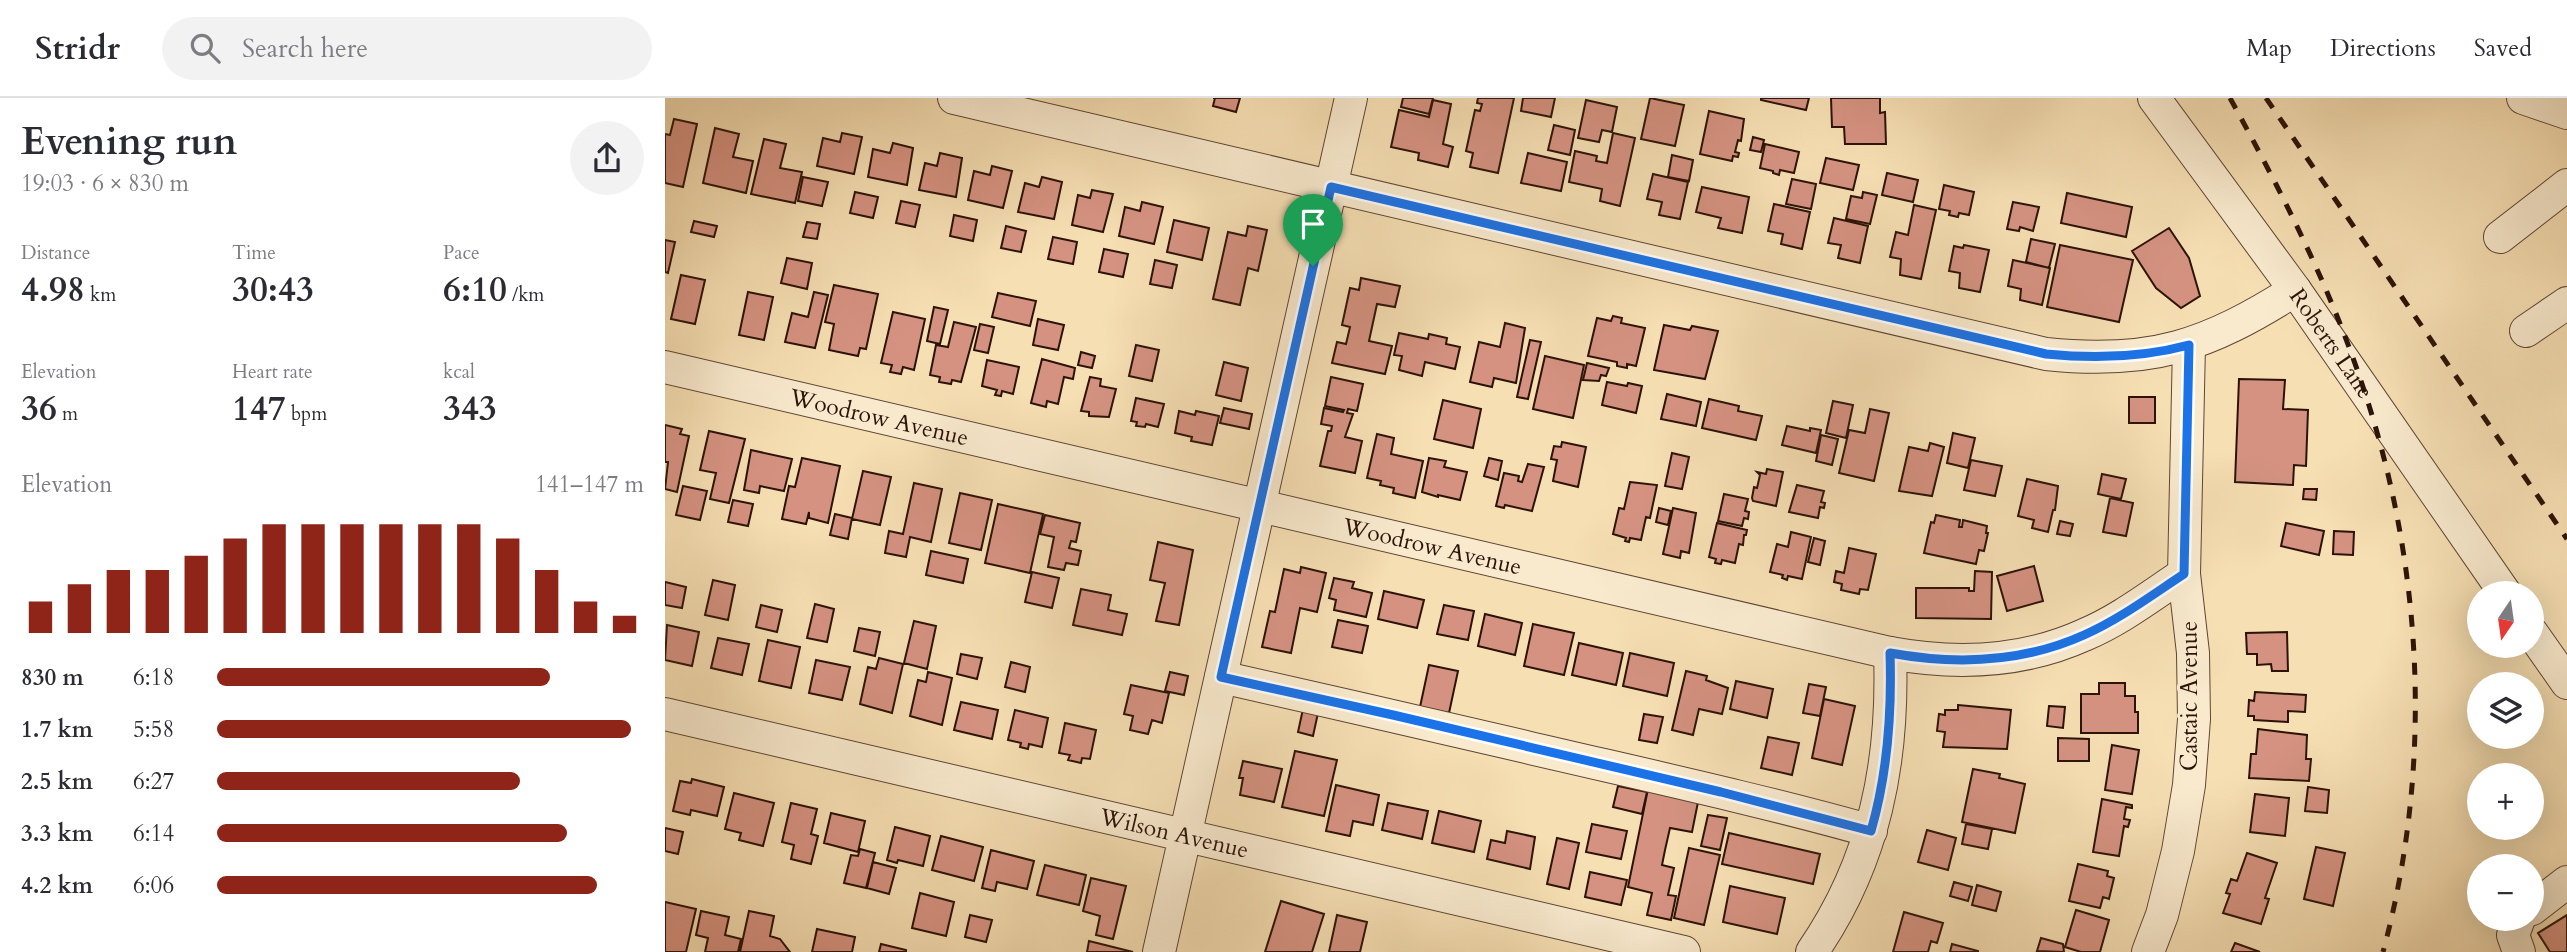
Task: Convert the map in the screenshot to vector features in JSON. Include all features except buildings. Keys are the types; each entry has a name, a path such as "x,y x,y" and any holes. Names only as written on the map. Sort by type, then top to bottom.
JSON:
{"street":[{"path":"954,98 2046,354 2088,359 2126,357 2189,345 2229,329 2295,290"},
{"path":"1159,952 1350,98"},
{"name":"Roberts Lane","path":"2154,98 2295,290 2497,581"},
{"path":"2523,98 2567,113"},
{"path":"2500,237 2567,185"},
{"path":"2526,331 2567,303"},
{"name":"Castaic Avenue","path":"2148,952 2162,915 2178,851 2189,785 2194,719 2193,653 2184,574 2189,345"},
{"name":"Woodrow Avenue","path":"665,367 1890,653 1927,659 1965,661 2007,658 2049,648 2084,635 2122,615 2184,574"},
{"path":"2545,652 2567,683"},
{"path":"1812,952 1847,894 1881,796 1892,701 1890,653"},
{"path":"1221,677 1721,792 1871,831"},
{"name":"Wilson Avenue","path":"665,714 1185,835 1576,940 1684,952"},
{"path":"2544,900 2567,882"},
{"path":"2514,931 2513,935 2519,952"}],"railway":[{"path":"2230,98 2286,204 2350,349 2383,456 2399,526 2415,668 2415,740 2410,811 2399,882 2383,952"},
{"path":"2266,98 2567,539"}],"route":[{"path":"1331,187 2046,354 2088,359 2126,357 2189,345 2184,574 2122,615 2084,635 2049,648 2007,658 1965,661 1890,653 1892,701 1889,741 1881,796 1871,831 1721,792 1221,677 1313,266 1331,187"}]}
